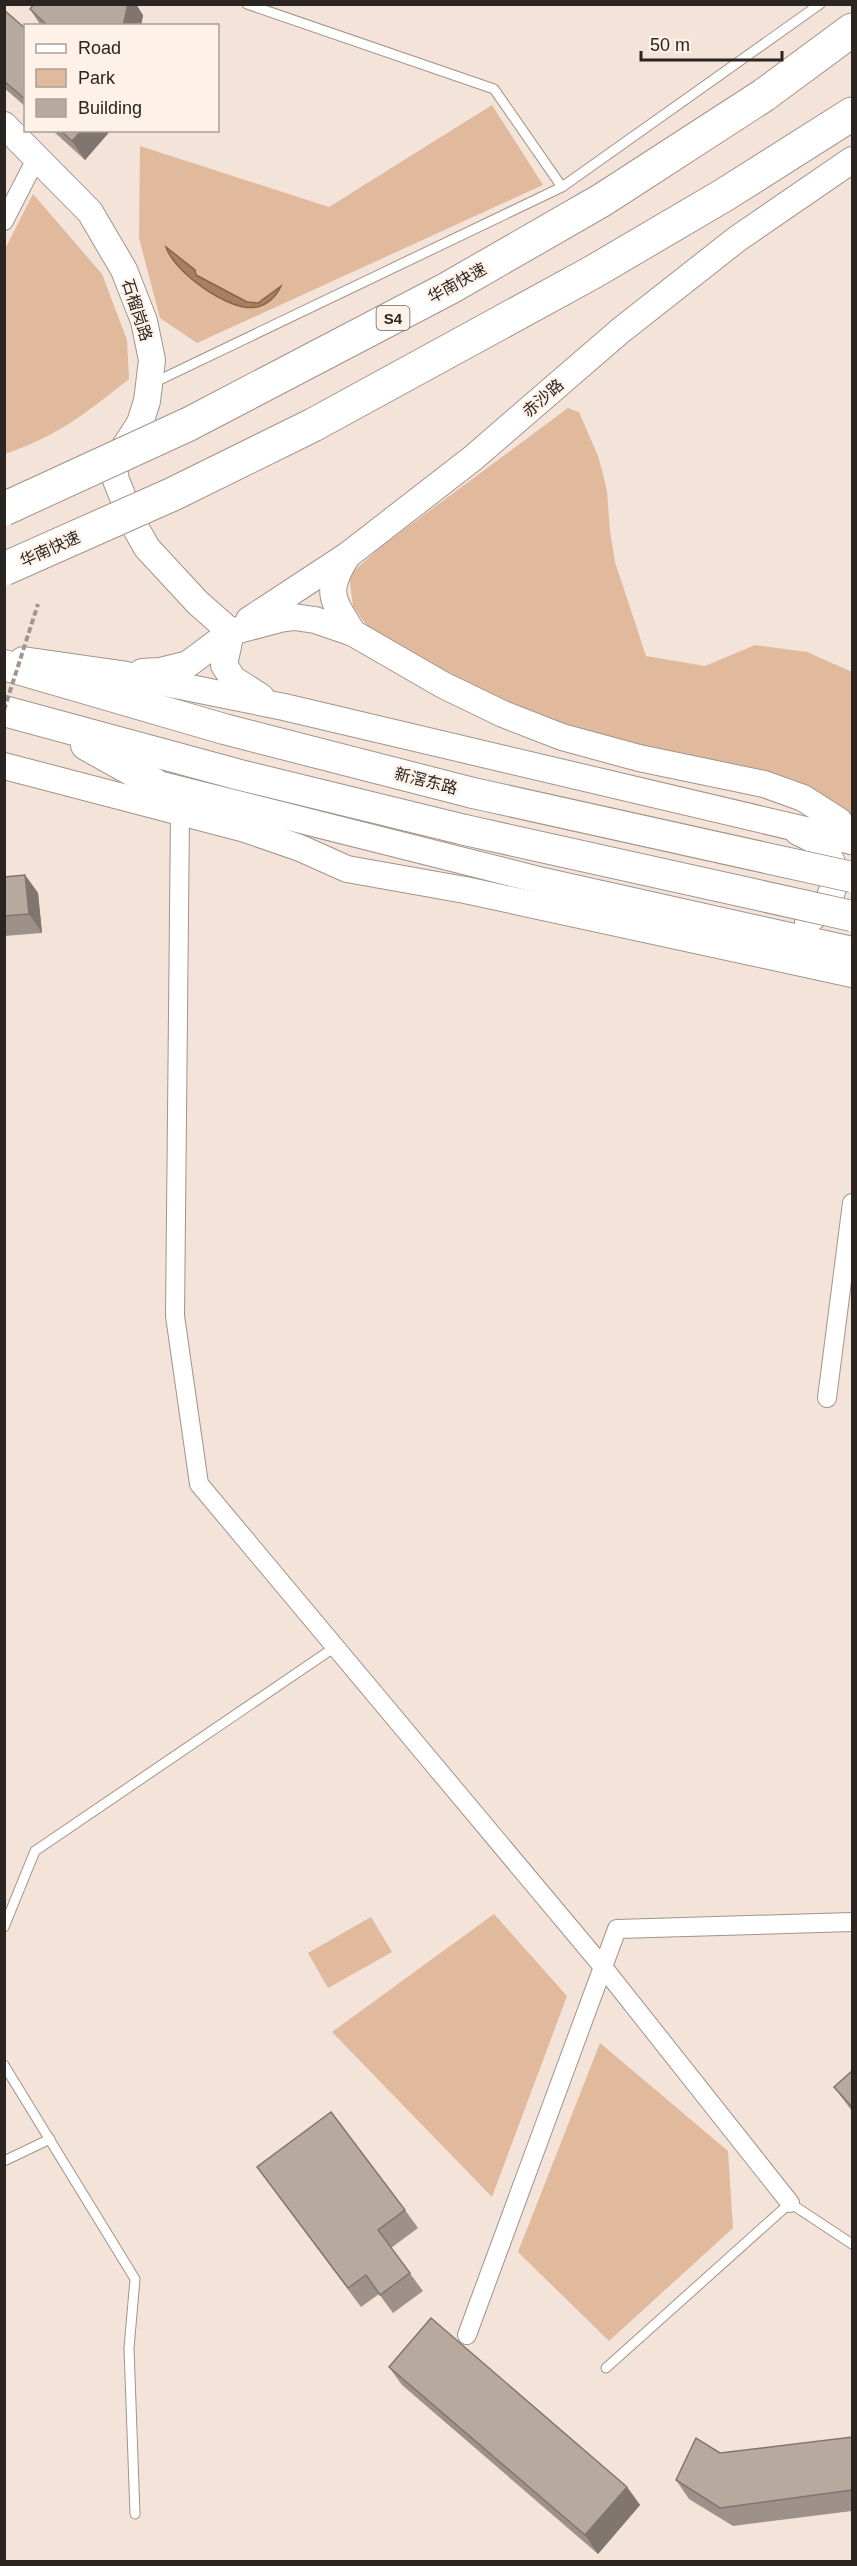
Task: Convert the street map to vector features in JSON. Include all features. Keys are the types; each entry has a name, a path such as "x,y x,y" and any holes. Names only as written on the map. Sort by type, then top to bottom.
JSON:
{"highway":[{"name":"华南快速","path":"4,509 189,424 449,288 602,200 764,95 852,30"},
{"name":"华南快速","path":"4,569 173,494 313,425 603,266 724,195 852,114"},
{"name":"新滘东路","path":"4,665 224,729 472,793 852,878"},
{"path":"4,711 240,775 465,831 852,916"},
{"path":"4,722 45,723 154,783"}],"main road":[{"name":"石榴岗路","path":"4,125 90,212 124,270 144,321 152,360 151,384 140,423 120,454 114,470 116,480 134,525 147,548 198,603 231,632"},
{"name":"赤沙路","path":"121,674 160,671 188,664 231,632 348,555 473,458 620,331 736,239 852,160"},
{"path":"348,555 335,576 333,592 335,604 353,633"},
{"path":"284,707 247,690 233,679 225,665 231,632 280,619 294,617 315,620 353,633 443,685 503,714 562,737 639,758 764,784 803,798 839,821 852,841"},
{"path":"4,657 121,674 284,707 852,841"},
{"path":"4,766 276,839 357,871 465,890 852,974"},
{"path":"154,783 543,881 852,950"},
{"path":"780,824 803,834 818,844 836,871 835,884 828,903 807,922 781,934"}],"street":[{"path":"4,221 37,157"},
{"path":"180,813 175,1316 199,1484 603,1967 790,2203"},
{"path":"827,1398 852,1203"},
{"path":"467,2335 617,1929 852,1922"}],"lane":[{"path":"247,4 494,89 562,186"},
{"path":"151,384 562,186 820,4"},
{"path":"4,1927 35,1851 335,1647"},
{"path":"4,2065 135,2279 129,2348 135,2514"},
{"path":"4,2161 50,2139"},
{"path":"606,2368 790,2203 852,2244"}],"path":[{"path":"4,711 38,604"}],"green space":[{"path":"492,105 543,185 197,343 160,318 139,238 140,146 329,207"},
{"path":"33,194 102,274 127,340 129,379 85,413 56,431 5,454 5,249"},
{"path":"568,408 579,412 598,456 607,491 615,562 646,656 705,666 755,645 807,652 852,672 852,817 844,810 630,747 504,704 368,627 353,607 349,575 382,546"},
{"path":"494,1914 567,1996 492,2197 332,2032"},
{"path":"371,1917 392,1952 328,1988 308,1953"},
{"path":"600,2043 728,2151 733,2228 609,2341 518,2252"}],"shaded area":[{"path":"166,247 195,270 196,275 247,302 258,303 281,286 272,300 261,306 246,307 233,304 204,289 191,279 171,257"}],"building":[{"path":"34,4 128,4 123,24 46,24 30,9"},
{"path":"4,10 24,27 24,98 4,81"},
{"path":"62,132 80,132 72,141"},
{"path":"25,875 29,914 4,916 4,877"},
{"path":"852,2071 852,2107 834,2087"},
{"path":"331,2112 405,2210 378,2230 410,2273 380,2295 366,2275 348,2288 257,2167"},
{"path":"431,2318 627,2487 585,2535 389,2367"},
{"path":"852,2437 852,2490 720,2508 676,2480 696,2438 720,2453"}]}
